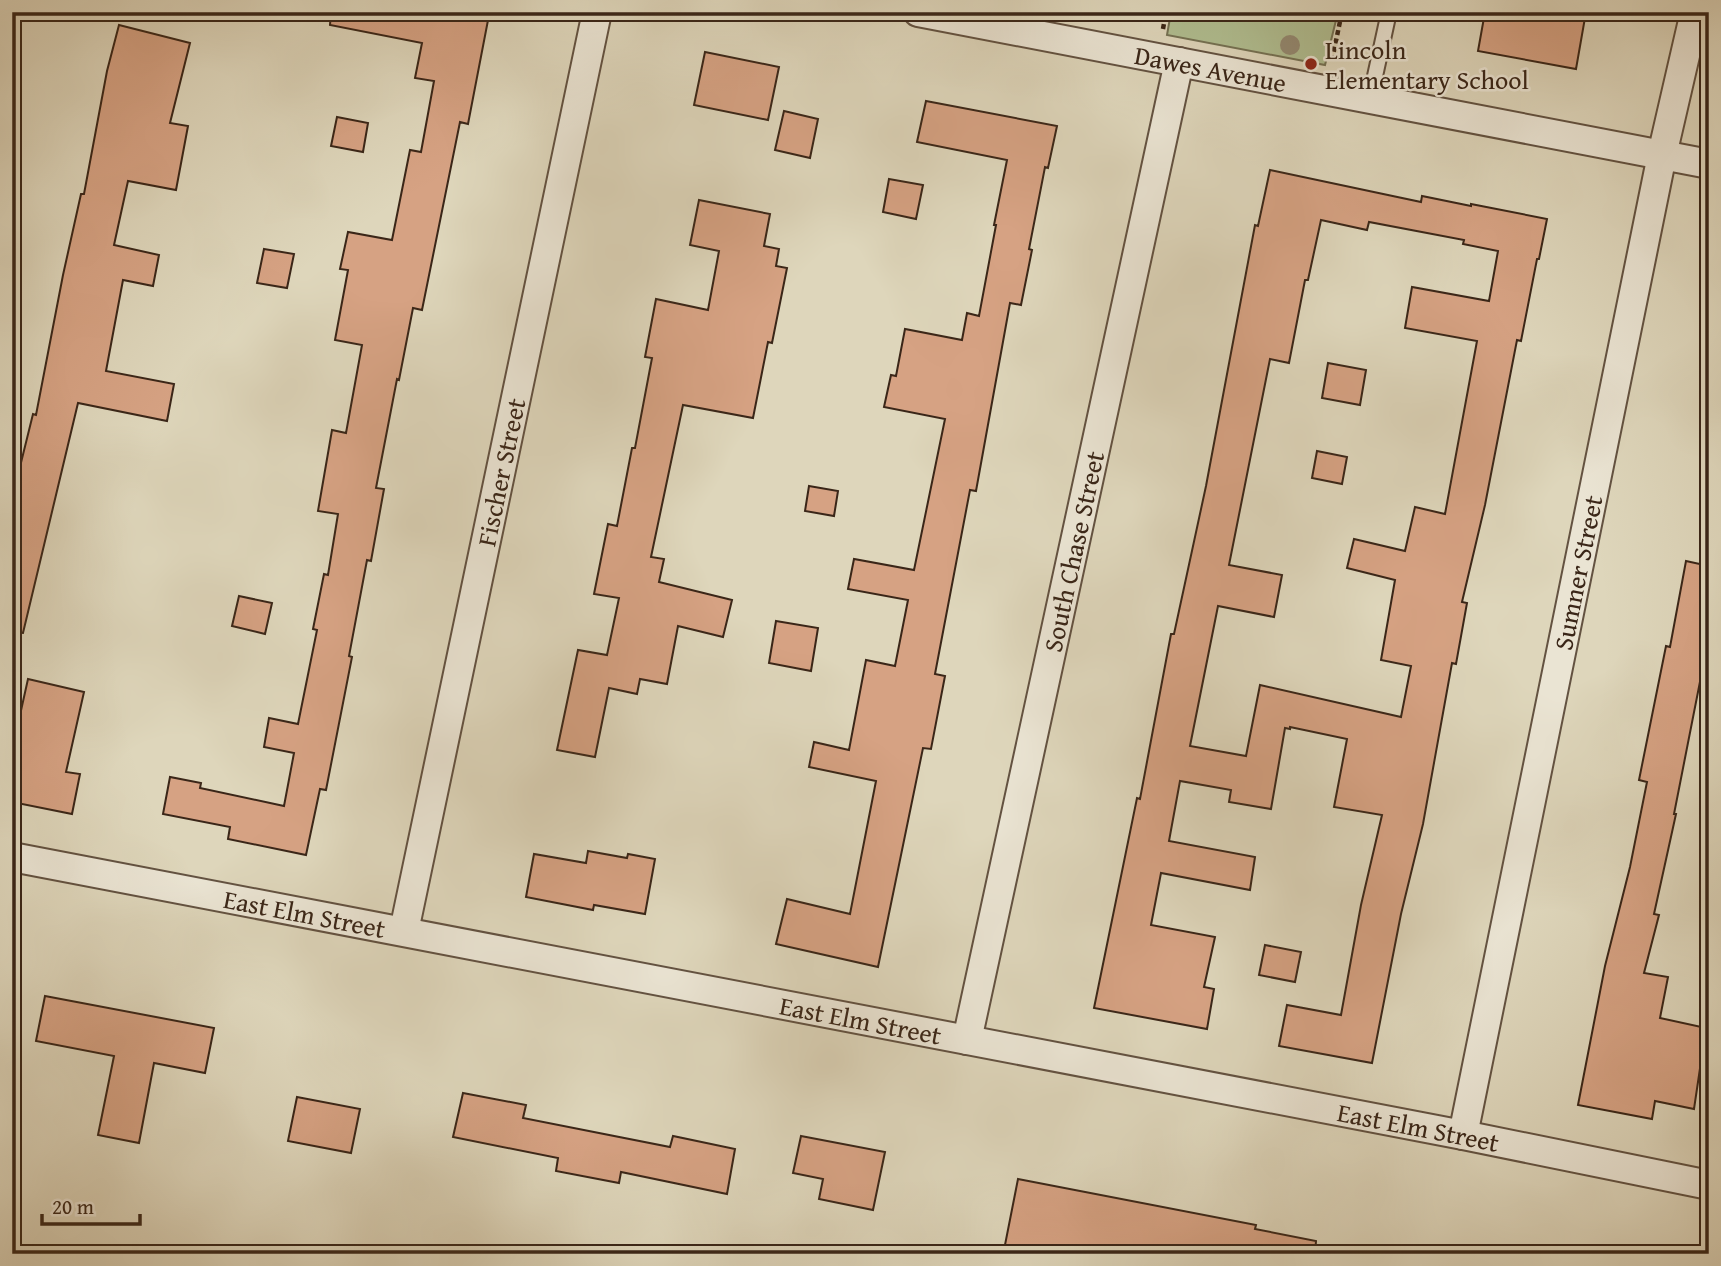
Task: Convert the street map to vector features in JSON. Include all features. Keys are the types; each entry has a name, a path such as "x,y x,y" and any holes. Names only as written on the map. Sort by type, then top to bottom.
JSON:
{"street":[{"name":"Fischer Street","path":"404,931 597,12"},
{"name":"Dawes Avenue","path":"918,12 1709,164"},
{"name":"Sumner Street","path":"1464,1135 1662,155 1695,12"},
{"name":"South Chase Street","path":"967,1040 1179,62"},
{"name":"East Elm Street","path":"12,857 1464,1135 1709,1185"}],"lane":[{"path":"1370,99 1389,12"}],"green space":[{"path":"1171,12 1338,12 1325,65 1167,35"}],"building":[{"path":"331,12 476,12 489,15 468,124 460,122 422,310 413,308 399,380 397,379 376,488 384,489 371,561 367,560 349,656 352,657 326,790 320,789 306,855 228,839 230,827 163,814 170,777 201,783 200,788 284,806 294,753 264,747 269,718 298,724 317,630 313,629 324,574 328,575 338,514 318,511 332,430 346,433 362,345 335,340 348,270 340,269 348,232 392,240 410,150 421,152 434,81 415,78 422,43 330,25"},
{"path":"1485,12 1586,12 1576,69 1478,51"},
{"path":"119,25 190,43 170,123 188,126 176,190 128,181 114,245 159,255 153,286 123,280 106,371 174,384 167,421 78,403 23,633 12,632 12,521 20,488 15,487 33,414 36,415 63,275 81,194 84,194 107,71"},
{"path":"705,52 779,67 768,120 694,105"},
{"path":"926,101 1057,126 1048,168 1045,167 1021,305 1010,303 976,491 970,490 935,674 945,676 931,749 923,748 878,967 776,944 787,899 850,914 876,781 809,767 814,742 849,750 866,660 895,666 908,600 848,589 854,559 914,570 945,419 884,407 891,375 896,376 905,329 962,340 967,313 979,316 996,225 1007,160 917,142"},
{"path":"784,111 818,119 810,158 775,150"},
{"path":"337,117 368,123 363,152 331,146"},
{"path":"1270,170 1421,202 1422,196 1547,219 1521,341 1517,340 1485,505 1462,602 1467,603 1456,664 1452,663 1423,824 1401,914 1372,1063 1279,1046 1287,1005 1341,1015 1361,905 1382,815 1334,807 1347,739 1290,727 1285,728 1271,809 1229,802 1231,790 1180,781 1169,841 1255,857 1250,890 1161,873 1151,925 1215,937 1204,987 1214,989 1207,1029 1094,1008 1137,798 1140,799 1171,634 1174,634 1206,486 1255,225 1258,226","holes":["1321,220 1367,230 1369,222 1464,240 1463,244 1498,251 1489,301 1412,287 1405,328 1477,341 1445,514 1415,507 1405,551 1354,539 1347,568 1395,580 1381,660 1411,666 1401,717 1260,685 1246,756 1190,746 1218,606 1274,617 1282,575 1229,565 1270,359 1289,363 1305,280 1308,280"]},
{"path":"889,179 923,185 916,219 883,212"},
{"path":"699,200 770,214 764,246 779,249 776,266 787,268 772,343 768,342 753,418 683,405 651,557 664,559 659,582 732,600 723,637 678,626 667,684 640,679 637,694 609,688 595,757 557,750 578,650 607,655 619,598 594,594 608,524 617,526 632,448 635,448 652,358 645,357 656,299 708,310 719,251 690,245"},
{"path":"264,249 294,254 287,288 257,283"},
{"path":"1328,363 1366,370 1360,405 1322,398"},
{"path":"1317,451 1347,457 1342,484 1312,478"},
{"path":"809,486 838,491 834,516 805,511"},
{"path":"1686,561 1709,566 1709,636 1676,814 1654,914 1659,915 1644,973 1668,977 1660,1018 1706,1028 1694,1109 1655,1101 1652,1119 1578,1105 1605,966 1630,867 1647,782 1639,780 1666,646 1670,647"},
{"path":"239,596 272,603 265,634 232,626"},
{"path":"776,621 818,628 811,671 769,663"},
{"path":"28,679 84,692 66,772 80,774 72,814 12,802 12,751"},
{"path":"588,851 627,858 628,854 655,859 645,914 594,905 593,910 526,897 534,854 586,863"},
{"path":"1265,945 1301,952 1295,982 1259,975"},
{"path":"45,996 214,1028 205,1073 154,1063 139,1143 98,1135 114,1056 36,1041"},
{"path":"463,1093 526,1105 523,1118 670,1147 673,1136 735,1149 727,1194 621,1172 619,1183 556,1171 558,1158 453,1137"},
{"path":"297,1097 360,1109 351,1153 288,1141"},
{"path":"801,1136 885,1152 873,1210 819,1199 823,1179 793,1173"},
{"path":"1018,1179 1256,1225 1255,1229 1316,1241 1315,1254 1025,1254 1004,1250"}],"place":[{"name":"Lincoln Elementary School","path":"1311,64"}]}
